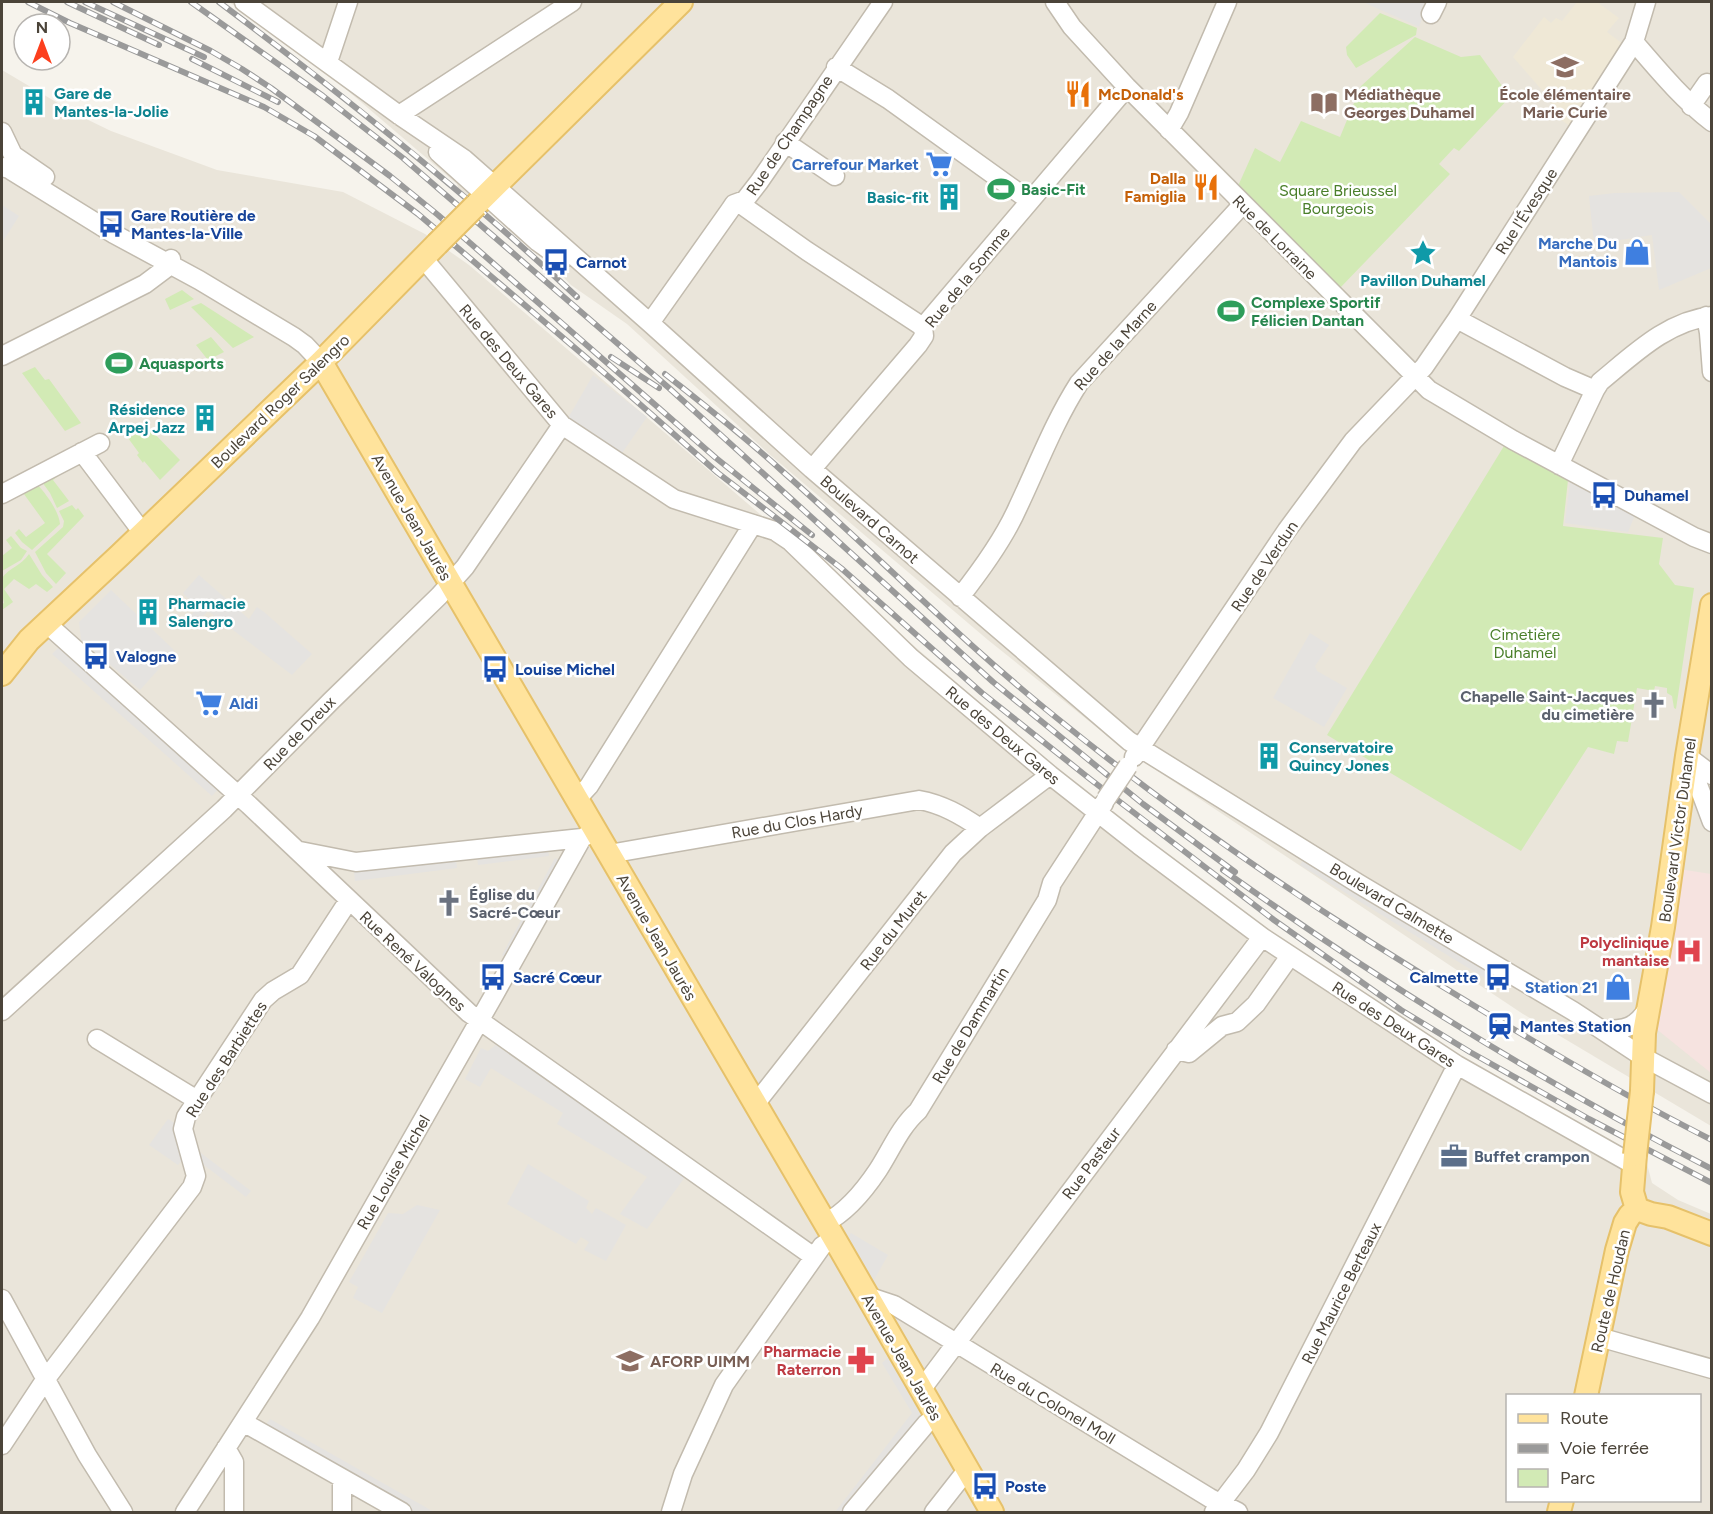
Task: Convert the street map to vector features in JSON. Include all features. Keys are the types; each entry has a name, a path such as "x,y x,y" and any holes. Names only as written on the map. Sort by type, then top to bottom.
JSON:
{"main road":[{"name":"Boulevard Roger Salengro","path":"4,671 45,641 50,627 98,585 120,555 321,362 681,2"},
{"name":"Avenue Jean Jaurès","path":"321,362 577,799 589,834 609,854 992,1512"},
{"name":"Boulevard Victor Duhamel","path":"1642,1091 1644,1033 1663,927 1687,756 1709,643 1712,605"},
{"name":"Route de Houdan","path":"1586,1394 1622,1232 1630,1215 1644,1211 1632,1192 1642,1091"},
{"path":"1644,1211 1668,1217 1712,1234"},
{"path":"1644,1211 1665,1225 1712,1243"}],"street":[{"name":"Boulevard Carnot","path":"244,2 399,115 464,159 486,196 606,284 812,469 1140,748"},
{"path":"328,62 348,2"},
{"path":"399,115 572,2"},
{"name":"Rue de Champagne","path":"650,323 734,204 746,200 883,2"},
{"name":"Rue de Lorraine","path":"1055,2 1072,27 1127,87 1429,390 1559,465 1694,537 1712,544"},
{"path":"1169,130 1179,113 1227,2"},
{"name":"Rue l'Évesque","path":"1414,376 1424,367 1457,319 1634,42 1646,2"},
{"path":"1634,42 1691,106 1712,122"},
{"path":"836,67 888,99 1030,201"},
{"path":"1691,106 1707,84 1712,86"},
{"name":"Rue de la Somme","path":"812,469 918,345 924,336 922,327 1127,87"},
{"path":"2,132 13,155 19,160 139,237 170,262"},
{"path":"785,142 835,176"},
{"path":"2,167 9,169 114,234 170,262 294,338 321,362"},
{"path":"739,203 922,327"},
{"name":"Rue de la Marne","path":"960,597 1017,510 1061,410 1079,383 1243,204"},
{"name":"Rue des Deux Gares","path":"430,251 562,425 674,499 775,531 790,541 911,658 1050,775 1102,806 1139,845 1262,937 1457,1065 1634,1160"},
{"path":"2,356 145,284 170,262"},
{"path":"1559,465 1594,390 1600,382 1662,332 1709,316 1712,372"},
{"path":"1457,319 1565,377 1594,390"},
{"name":"Rue de Verdun","path":"1128,766 1307,504 1353,441 1414,376"},
{"name":"Rue de Dreux","path":"2,1011 238,795 450,584 465,567 562,425"},
{"path":"2,494 100,443"},
{"path":"82,452 143,533"},
{"path":"577,799 589,786 753,524"},
{"name":"Rue René Valognes","path":"50,627 238,795 479,1022 814,1257"},
{"name":"Boulevard Calmette","path":"1140,748 1643,1057 1712,1094"},
{"path":"1687,756 1712,774"},
{"path":"1687,756 1707,791 1712,822"},
{"name":"Rue de Dammartin","path":"671,1512 683,1474 724,1385 824,1244 829,1231 841,1214 878,1170 908,1120 918,1111 1047,900 1052,883 1128,766"},
{"name":"Rue du Muret","path":"754,1102 760,1098 953,853 980,828 1050,775"},
{"name":"Rue du Clos Hardy","path":"609,854 913,801 933,802 964,817 980,828"},
{"path":"298,851 356,862 589,834"},
{"name":"Rue Louise Michel","path":"185,1512 310,1318 589,834"},
{"path":"334,884 343,869 356,862"},
{"name":"Rue des Barbiettes","path":"2,1444 45,1380 192,1187 196,1176 183,1130 186,1116 263,1000 273,991 300,975 349,900"},
{"name":"Rue Pasteur","path":"921,1389 1262,937"},
{"path":"1176,1050 1189,1053 1222,1026 1238,1022 1256,1004 1290,956"},
{"path":"1602,1030 1626,1028 1640,1021 1648,1008"},
{"path":"97,1039 197,1100"},
{"name":"Rue Maurice Berteaux","path":"1216,1508 1246,1470 1269,1433 1457,1065"},
{"name":"Rue du Colonel Moll","path":"867,1296 894,1305 1216,1508 1238,1512"},
{"path":"2,1299 87,1455 123,1512"},
{"path":"1599,1337 1712,1369"},
{"path":"852,1512 926,1424 936,1416"},
{"path":"243,1422 402,1512"},
{"path":"226,1449 234,1462 234,1512"},
{"path":"934,1512 967,1470"},
{"path":"342,1479 342,1512"}],"shaded area":[{"path":"229,2 1711,2 1711,1126 1523,1014 1120,746 988,640 768,453 627,324 571,285 546,259 489,211 461,198 457,184 307,56"},
{"path":"1363,2 1428,2 1419,27"},
{"name":"École élémentaire Marie Curie","path":"1577,2 1597,2 1619,18 1607,32 1623,44 1570,126 1560,119 1548,97 1513,57 1544,17 1551,23 1556,18 1562,21"},
{"path":"2,70 78,115 111,131 217,170 343,192 425,234 469,265 1081,789 1260,924 1450,1050 1647,1164 1652,1183 1678,1200 1711,1214 1711,1512 2,1512"},
{"path":"1679,192 1711,224 1711,268 1659,290 1652,235 1594,244 1589,196 1615,193"},
{"path":"2,205 19,216 2,243"},
{"path":"593,375 647,417 620,456 567,420"},
{"path":"1570,481 1635,515 1628,532 1565,523"},
{"path":"199,575 249,619 257,607 312,654 292,675 208,611 191,628 184,623 197,608 183,593"},
{"path":"111,590 175,651 140,690 81,640 79,622"},
{"path":"1310,633 1329,645 1315,666 1317,671 1347,688 1324,727 1273,698"},
{"path":"60,646 219,788 212,796 52,654"},
{"path":"548,848 549,856 478,865 477,857"},
{"path":"1305,857 1495,971 1488,980 1300,865"},
{"path":"555,858 565,864 511,961 502,955"},
{"path":"456,859 457,868 355,881 354,872"},
{"name":"Polyclinique mantaise","path":"1679,869 1711,874 1711,1073 1655,1028"},
{"path":"496,1045 685,1177 647,1229 620,1214 647,1177 557,1124 563,1113 491,1068 480,1087 465,1079 481,1048 488,1051"},
{"path":"168,1119 176,1124 174,1130 183,1159 178,1165 149,1145"},
{"path":"197,1150 251,1191 246,1197 192,1156"},
{"path":"528,1164 589,1201 586,1208 592,1214 596,1208 626,1225 606,1261 584,1250 589,1242 581,1237 576,1244 507,1204"},
{"path":"417,1205 440,1210 382,1313 353,1298 358,1287 349,1282 388,1213 403,1214"},
{"path":"851,1233 888,1255 873,1282 864,1277 844,1244"},
{"path":"893,1353 925,1408 910,1434 848,1512 835,1512 912,1413 882,1363"},
{"path":"270,1419 434,1512 416,1512 265,1426"}],"green space":[{"path":"1380,13 1417,28 1416,35 1356,68 1347,55 1346,47"},
{"name":"Square Brieussel Bourgeois","path":"1415,37 1461,57 1480,55 1510,97 1459,151 1454,148 1439,164 1450,174 1339,289 1238,186 1255,148 1280,162 1301,121 1340,137 1361,86"},
{"path":"182,290 194,299 170,310 165,299"},
{"path":"201,303 254,337 233,348 191,307"},
{"path":"211,337 224,352 208,360 196,345"},
{"path":"35,367 45,380 49,379 81,423 65,431 22,373"},
{"path":"149,428 180,460 160,480 144,461 143,463 128,438"},
{"name":"Cimetière Duhamel","path":"1504,446 1568,480 1563,526 1663,538 1659,564 1675,585 1694,588 1676,709 1672,696 1667,693 1667,688 1655,686 1654,691 1637,688 1628,742 1617,741 1614,754 1588,747 1521,851 1327,735"},
{"path":"63,472 53,480 69,501 57,508 42,482"},
{"path":"37,484 55,508 60,524 32,550 15,533 19,529 26,537 45,523 21,490"},
{"path":"72,505 76,510 78,508 84,516 47,554 66,573 56,584 46,573 35,552 63,527 64,521 59,511"},
{"path":"11,536 21,548 27,551 21,560 2,571 2,556 12,548 6,540"},
{"path":"29,554 42,575 53,587 47,592 36,584 29,589 14,579 4,589 13,602 2,610 4,603 2,578"}],"railway":[{"path":"28,2 70,23 264,107 314,136 418,214 718,473 841,568 982,693 1274,920 1401,1010 1470,1052 1589,1119 1712,1183"},
{"path":"67,2 159,45"},
{"path":"85,2 204,57"},
{"path":"113,2 242,69 390,176 438,215 716,458 812,535"},
{"path":"191,2 323,96 403,158 669,388 993,682 1143,804 1235,872"},
{"path":"219,2 402,145 491,219 577,297"},
{"path":"192,59 278,102"},
{"path":"611,357 659,388"},
{"path":"665,374 767,457 952,628 1022,689 1159,797 1316,907 1423,975 1594,1076 1712,1140"},
{"path":"1223,870 1341,951 1462,1028 1585,1101 1712,1169"}],"place":[{"name":"École élémentaire Marie Curie","path":"1565,67"},
{"name":"McDonald's","path":"1078,94"},
{"name":"Gare de Mantes-la-Jolie","path":"34,102"},
{"name":"Médiathèque Georges Duhamel","path":"1324,103"},
{"name":"Carrefour Market","path":"939,164"},
{"name":"Dalla Famiglia","path":"1206,187"},
{"name":"Basic-Fit","path":"1001,189"},
{"name":"Basic-fit","path":"949,197"},
{"name":"Gare Routière de Mantes-la-Ville","path":"111,224"},
{"name":"Marche Du Mantois","path":"1637,252"},
{"name":"Pavillon Duhamel","path":"1423,253"},
{"name":"Carnot","path":"556,262"},
{"name":"Complexe Sportif Félicien Dantan","path":"1231,311"},
{"name":"Aquasports","path":"119,363"},
{"name":"Résidence Arpej Jazz","path":"205,418"},
{"name":"Duhamel","path":"1604,495"},
{"name":"Pharmacie Salengro","path":"148,612"},
{"name":"Valogne","path":"96,656"},
{"name":"Louise Michel","path":"495,669"},
{"name":"Aldi","path":"209,703"},
{"name":"Chapelle Saint-Jacques du cimetière","path":"1654,705"},
{"name":"Conservatoire Quincy Jones","path":"1269,756"},
{"name":"Église du Sacré-Cœur","path":"449,903"},
{"name":"Polyclinique mantaise","path":"1689,951"},
{"name":"Sacré Cœur","path":"493,977"},
{"name":"Calmette","path":"1498,977"},
{"name":"Station 21","path":"1618,987"},
{"name":"Mantes Station","path":"1500,1026"},
{"name":"Buffet crampon","path":"1454,1156"},
{"name":"Pharmacie Raterron","path":"861,1360"},
{"name":"AFORP UIMM","path":"630,1361"},
{"name":"Poste","path":"985,1486"}]}
